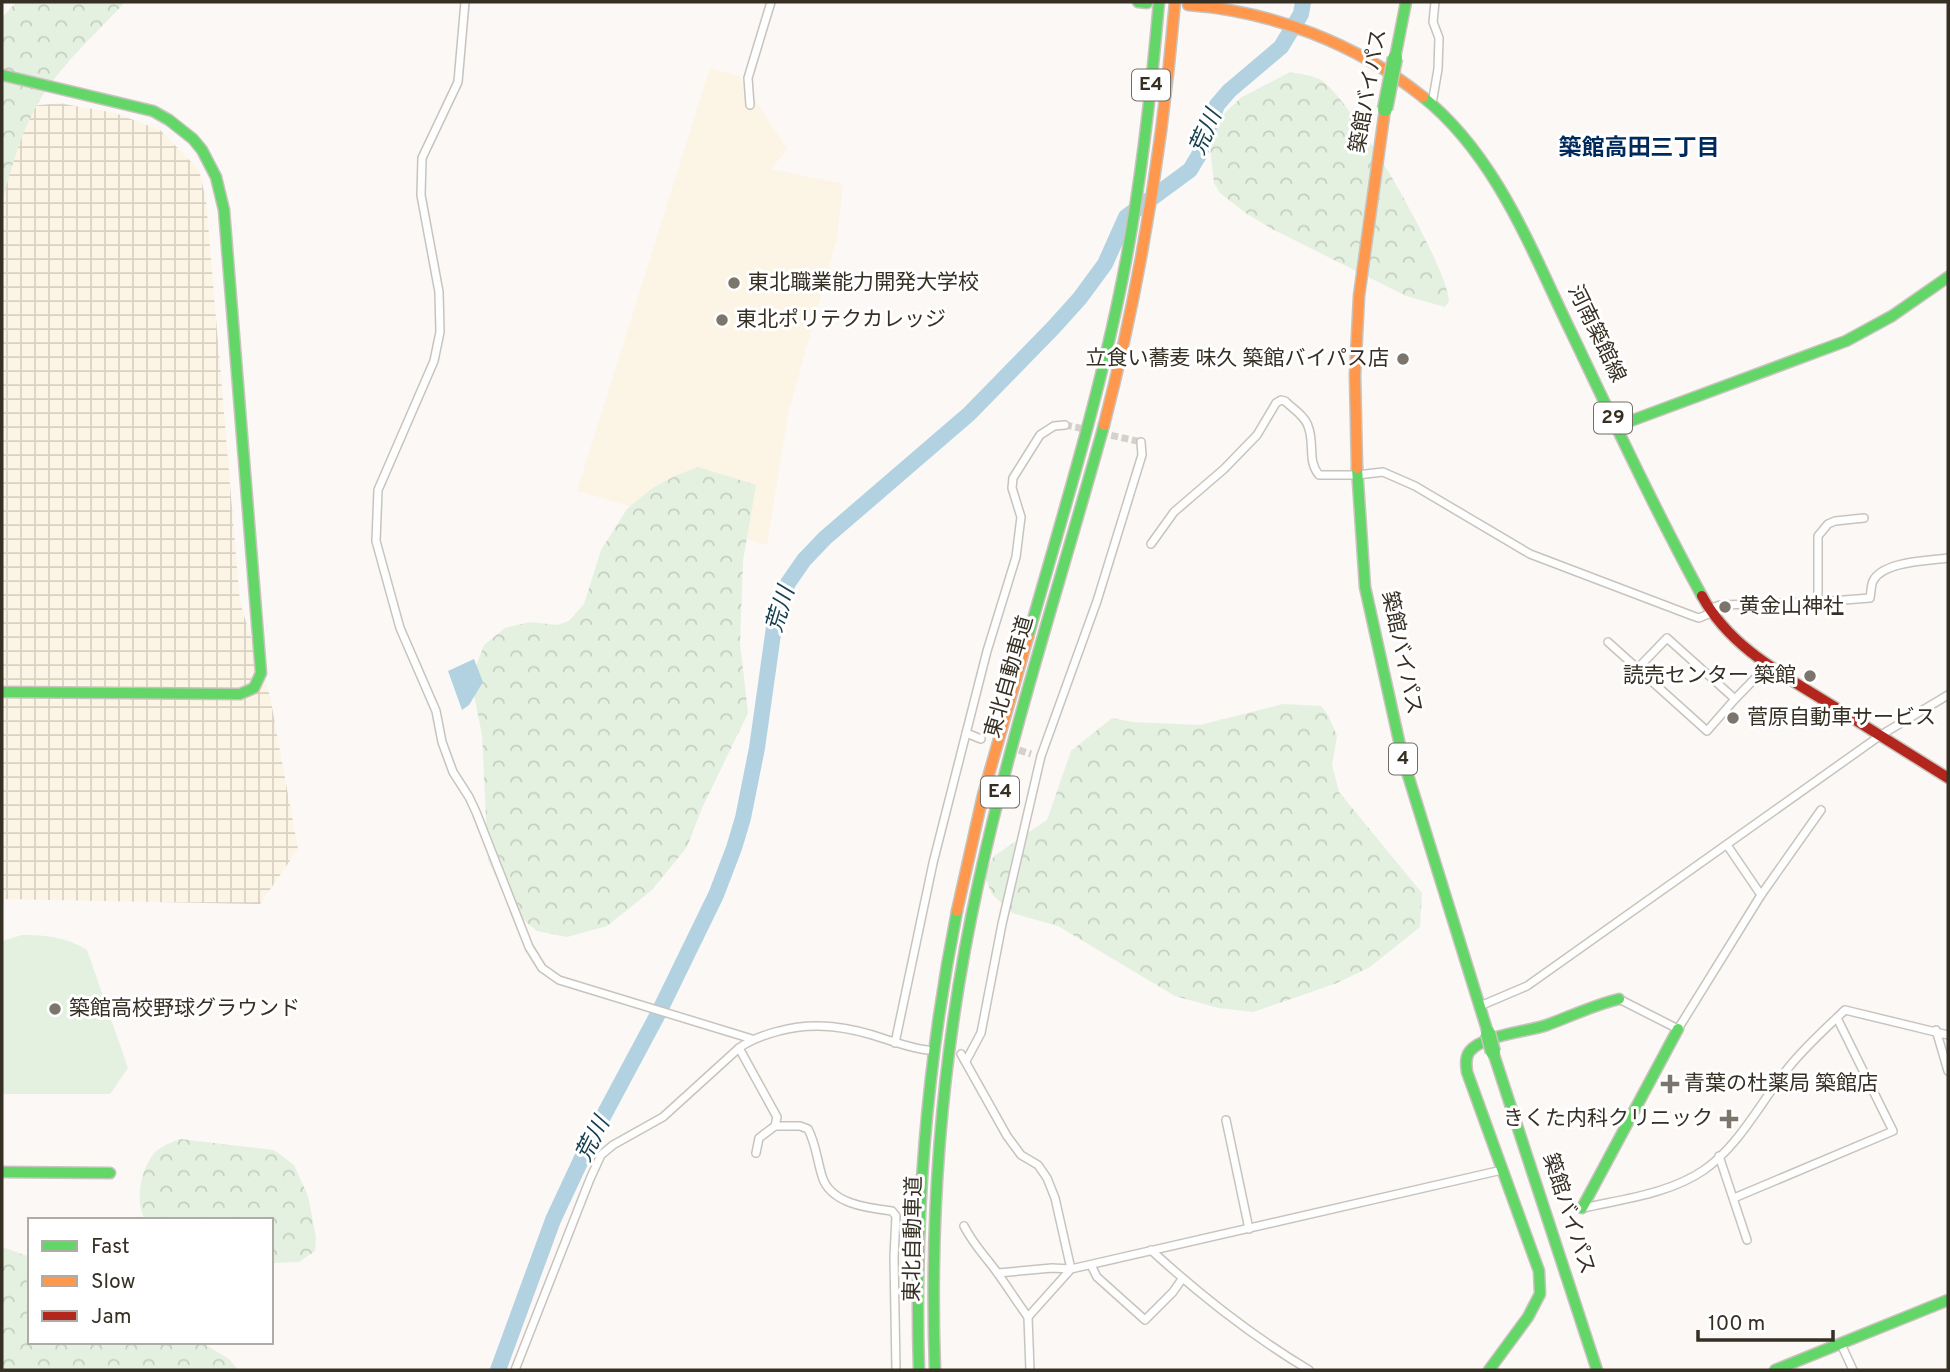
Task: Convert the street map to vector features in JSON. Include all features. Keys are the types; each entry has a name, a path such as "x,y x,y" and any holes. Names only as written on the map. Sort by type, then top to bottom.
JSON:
{"main road":[{"name":"東北自動車道","path":"919,1370 918,1259 922,1163 930,1073 943,980 979,811 1103,367 1130,240 1142,168 1148,2"},
{"name":"築館バイパス","path":"1406,2 1385,109 1359,296 1355,375 1357,475 1365,587 1403,759 1493,1052 1597,1370"},
{"name":"河南築館線","path":"1182,3 1205,3 1244,10 1307,32 1405,81 1432,104 1492,176 1514,214 1663,524 1710,611 1735,640 1768,665 1948,778"},
{"name":"東北自動車道","path":"935,1370 933,1259 937,1164 958,983 994,813 1117,369 1147,227 1182,3"},
{"path":"2,75 153,111 173,121 194,138 209,159 220,185 224,210 261,673 254,688 248,693 240,694 2,692"},
{"path":"1617,426 1846,341 1947,281"},
{"path":"1489,1370 1528,1317 1540,1294 1539,1271 1466,1072 1466,1058 1480,1043 1546,1025 1619,999"},
{"path":"1582,1208 1678,1029"},
{"path":"2,1171 110,1173"},
{"path":"1775,1370 1948,1300"}],"street":[{"path":"465,2 458,82 422,158 421,195 439,292 440,332 434,361 378,489 376,541 400,628 436,711 442,742 453,772 476,812 529,947 542,968 559,980 749,1038"},
{"path":"750,105 748,78 771,2"},
{"path":"1432,104 1439,48 1439,38 1433,22 1435,2"},
{"path":"1151,544 1174,512 1224,469 1257,435 1276,403 1281,400 1308,426 1312,461 1319,475 1328,477 1383,472 1415,486 1530,554 1699,618 1720,604 1870,598 1873,582 1881,571 1894,566 1948,558"},
{"path":"895,1043 933,863 987,651 1016,557 1020,517 1012,488 1013,478 1040,435 1054,426 1065,425"},
{"path":"1071,1269 1055,1198 1047,1178 1038,1165 1021,1155 1007,1136 964,1058 981,1033 1002,924 1041,756 1097,601 1142,455 1141,442"},
{"path":"1818,602 1818,536 1828,524 1835,521 1864,518"},
{"path":"1637,669 1667,638 1734,699"},
{"path":"1608,642 1707,731 1768,665"},
{"path":"1480,1006 1527,986 1881,735 1948,695"},
{"path":"966,733 981,738"},
{"path":"1031,754 1041,756"},
{"path":"1619,999 1678,1029 1761,895 1821,810"},
{"path":"1727,845 1761,895"},
{"path":"1582,1208 1665,1189 1704,1169 1746,1125 1789,1066 1845,1010 1948,1035"},
{"path":"1734,1198 1893,1131 1837,1018"},
{"path":"515,1370 601,1155 663,1116 749,1038 802,1025 823,1024 885,1038 905,1047 927,1050"},
{"path":"1936,1030 1948,1071"},
{"path":"739,1048 777,1117 775,1126"},
{"path":"1226,1120 1249,1229"},
{"path":"757,1153 759,1138 775,1126 800,1126 808,1129 823,1180 829,1191 853,1203 892,1211 896,1216 896,1370"},
{"path":"1719,1156 1747,1240"},
{"path":"998,1273 1071,1269 1091,1265 1502,1170"},
{"path":"964,1226 976,1248 998,1273 1028,1317 1030,1370"},
{"path":"1151,1250 1182,1279 1262,1342 1310,1370"},
{"path":"1091,1265 1097,1277 1145,1320 1173,1293 1182,1279"},
{"path":"1028,1317 1071,1269"},
{"path":"1840,1344 1853,1370"}],"shaded area":[{"name":"東北職業能力開発大学校","path":"710,68 739,76 787,149 771,169 843,184 837,238 788,414 767,545 577,491"},
{"path":"59,103 115,113 160,130 199,170 206,200 240,603 270,696 298,849 260,904 2,899 2,109"}],"green space":[{"path":"16,2 125,2 67,64 37,105 21,140 2,202 2,18"},
{"path":"1290,72 1321,80 1354,117 1396,184 1433,254 1449,301 1445,307 1406,296 1272,229 1220,193 1214,183 1210,147 1215,122 1242,97"},
{"path":"698,467 756,485 743,561 740,643 748,713 702,808 687,847 652,890 607,926 567,937 537,931 510,909 488,860 482,735 472,685 476,666 484,645 505,628 530,622 557,625 569,621 584,604 601,550 627,509 654,487"},
{"path":"1283,704 1321,706 1328,715 1337,736 1332,765 1339,792 1422,893 1420,927 1370,967 1337,983 1253,1012 1218,1008 1175,996 1058,926 1012,913 992,894 984,875 994,856 1047,820 1071,751 1112,718 1133,722 1200,725"},
{"name":"築館高校野球グラウンド","path":"22,935 56,938 87,950 128,1068 110,1094 2,1094 2,941"},
{"path":"180,1139 274,1150 294,1165 308,1196 316,1237 315,1251 299,1262 273,1263 273,1218 144,1218 140,1205 144,1171 152,1156"},
{"path":"2,1247 28,1256 28,1344 204,1344 229,1359 238,1370 2,1370"}],"water":[{"path":"474,659 483,682 469,705 462,710 448,671"}],"waterway":[{"name":"荒川","path":"498,1370 553,1220 589,1143 658,1014 716,895 734,848 757,748 774,627 788,583 804,560 825,538 969,414 1080,298 1105,264 1126,217 1190,170 1199,155 1217,105 1229,91 1281,47 1301,14 1303,2"}],"tunnel":[{"path":"1065,425 1089,430"},
{"path":"1101,433 1141,442"},
{"path":"1009,747 1031,754"}],"traffic: fast":[{"path":"1138,2 1147,3"},
{"path":"1028,637 1091,412 1123,276 1145,140 1159,2"},
{"path":"1395,58 1406,2"},
{"path":"1385,109 1395,58"},
{"path":"2,75 153,111 193,139 216,177 224,210 261,673 254,688 240,694 2,692"},
{"path":"1423,97 1472,147 1510,207 1635,466 1702,596"},
{"path":"1617,426 1846,341 1892,316 1948,277"},
{"path":"935,1370 934,1247 937,1185 941,1124 956,1002 992,822 1104,425"},
{"path":"1357,468 1365,587 1403,759 1488,1033"},
{"path":"919,1370 919,1254 925,1139 930,1082 957,911"},
{"path":"1489,1370 1528,1317 1540,1294 1539,1271 1467,1072 1467,1056 1485,1041 1547,1025 1619,999"},
{"path":"1582,1208 1678,1029"},
{"path":"1488,1033 1493,1052"},
{"path":"1493,1052 1597,1370"},
{"path":"2,1172 110,1173"},
{"path":"1775,1370 1948,1300"}],"traffic: slow":[{"path":"1104,425 1129,320 1157,162 1175,2"},
{"path":"1188,5 1251,14 1312,33 1370,61 1423,97"},
{"path":"1357,468 1355,375 1359,296 1385,109"},
{"path":"957,911 983,795 1028,637"}],"traffic: jam":[{"path":"1702,596 1727,631 1760,659 1948,778"}],"place":[{"name":"東北職業能力開発大学校","path":"734,283"},
{"name":"東北ポリテクカレッジ","path":"722,320"},
{"name":"立食い蕎麦 味久 築館バイパス店","path":"1403,359"},
{"name":"黄金山神社","path":"1725,607"},
{"name":"読売センター 築館","path":"1810,676"},
{"name":"菅原自動車サービス","path":"1733,718"},
{"name":"築館高校野球グラウンド","path":"55,1009"},
{"name":"青葉の杜薬局 築館店","path":"1670,1084"},
{"name":"きくた内科クリニック","path":"1729,1119"}],"district":[{"name":"築館高田三丁目","path":"1639,149"}]}
